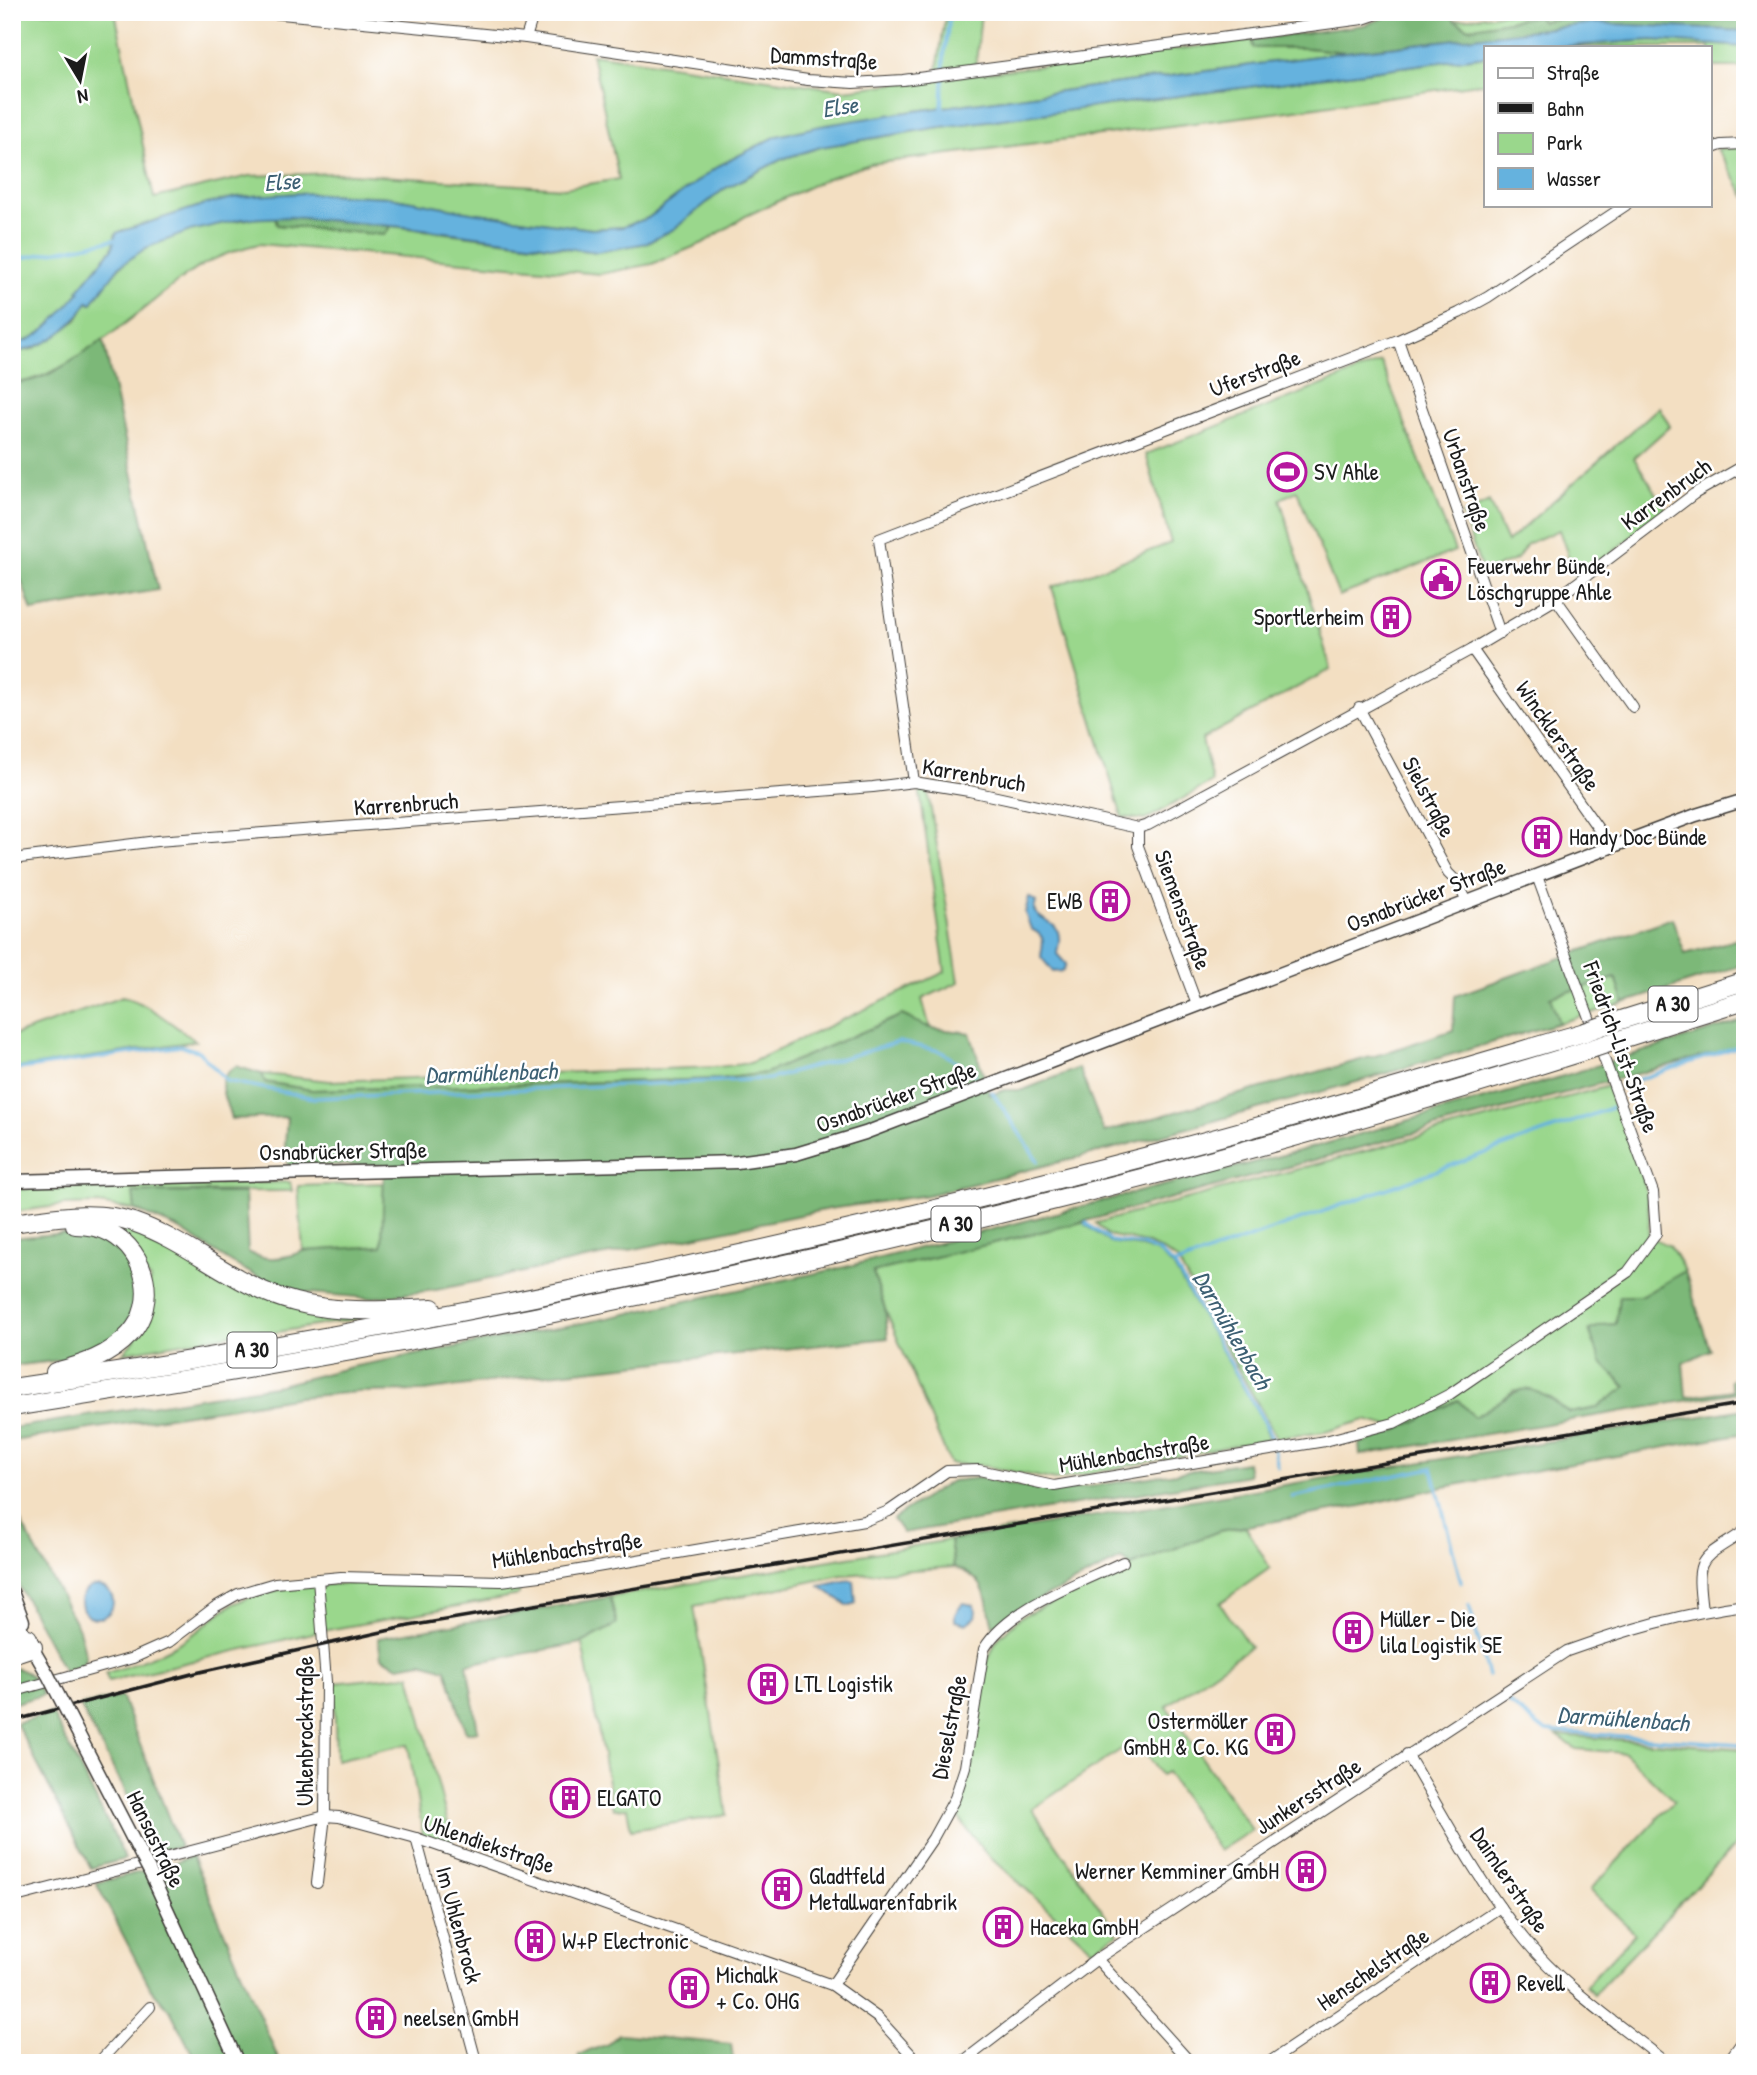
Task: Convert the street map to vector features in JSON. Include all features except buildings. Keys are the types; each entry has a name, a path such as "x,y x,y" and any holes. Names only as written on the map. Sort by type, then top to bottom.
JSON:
{"highway":[{"name":"A 30","path":"12,1407 444,1334 840,1252 1170,1170 1361,1118 1597,1037 1745,981"},
{"name":"A 30","path":"12,1386 294,1343 491,1306 831,1234 1139,1158 1356,1099 1745,1000"},
{"path":"12,1223 72,1216 102,1216 132,1222 170,1237 256,1289 294,1302 325,1308 367,1311 491,1306"},
{"path":"12,1231 67,1224 89,1226 111,1233 127,1245 138,1260 145,1278 146,1297 141,1317 131,1333 111,1352 74,1367 12,1386"},
{"path":"12,1654 24,1640"}],"main road":[{"name":"Osnabrücker Straße","path":"12,1181 737,1162 774,1158 844,1141 1611,847 1745,800"},
{"name":"Hansastraße","path":"12,1592 24,1640"},
{"name":"Hansastraße","path":"12,1613 24,1640 48,1675 149,1870 238,2063"}],"street":[{"name":"Dammstraße","path":"261,12 526,38 808,80 853,83 903,80 1363,19 1382,12"},
{"path":"526,38 534,12"},
{"path":"1712,148 1745,144"},
{"name":"Uferstraße","path":"914,782 879,540 1398,340 1459,313 1488,297 1624,206"},
{"name":"Urbanstraße","path":"1398,340 1500,633"},
{"name":"Karrenbruch","path":"12,859 163,841 914,782 969,791 1138,828 1148,825 1500,633 1556,599 1694,494 1745,465"},
{"path":"1556,599 1633,706"},
{"name":"Wincklerstraße","path":"1472,649 1611,847"},
{"name":"Sielstraße","path":"1359,708 1448,873 1458,883 1466,902"},
{"name":"Siemensstraße","path":"1138,828 1138,846 1197,1005"},
{"name":"Friedrich-List-Straße","path":"1537,876 1653,1192 1656,1234"},
{"name":"Mühlenbachstraße","path":"12,1692 133,1658 169,1642 215,1607 238,1594 275,1583 341,1577 501,1581 556,1574 864,1521 889,1510 947,1471 979,1471 1054,1486 1268,1452 1394,1423 1450,1394 1628,1272 1656,1234"},
{"path":"1702,1611 1698,1574 1703,1559 1745,1531"},
{"name":"Dieselstraße","path":"832,1984 933,1838 955,1798 965,1767 984,1649 990,1637 1016,1614 1123,1562"},
{"name":"Uhlenbrockstraße","path":"317,1883 325,1816 326,1682 318,1579"},
{"name":"Junkersstraße","path":"961,2063 1097,1959 1567,1651 1634,1628 1702,1611 1745,1605"},
{"name":"Daimlerstraße","path":"1407,1754 1500,1907 1527,1942 1572,1987 1667,2063"},
{"name":"Uhlendiekstraße","path":"12,1898 325,1816 339,1817 416,1838 832,1984 878,2018 919,2063"},
{"name":"Im Uhlenbrock","path":"416,1838 476,2062"},
{"name":"Henschelstraße","path":"1268,2063 1500,1907"},
{"path":"1097,1959 1191,2063"},
{"path":"98,2063 150,2007"},
{"path":"1727,2063 1745,2038"}],"green space":[{"path":"12,12 115,12 154,198 249,176 337,173 564,188 619,179 592,54 844,90 1252,40 1253,47 1346,52 900,113 777,136 718,166 648,218 623,227 592,229 471,212 390,197 301,193 237,197 116,233 112,249 58,317 32,338 12,344"},
{"path":"946,12 981,12 976,64 937,70"},
{"path":"1400,12 1451,12 1454,20 1469,28 1536,16 1542,21 1621,12 1745,12 1745,31 1595,23 1346,52 1308,48 1253,48 1252,40 1364,25"},
{"path":"1513,12 1621,12 1542,21 1536,16 1469,28 1454,20"},
{"path":"1652,40 1745,47 1745,67 1712,67 1712,46 1566,46"},
{"path":"1484,56 1484,83 870,164 828,178 746,216 703,243 652,264 600,274 259,244 206,263 104,339 56,370 33,379 12,383 12,353 33,349 77,320 88,301 91,304 122,265 138,253 156,243 194,229 275,217 277,225 384,235 391,226 597,252 647,243 674,229 724,189 782,159 821,147 934,128"},
{"path":"1745,147 1745,196 1717,149"},
{"path":"275,217 391,226 384,235 277,225"},
{"path":"103,340 158,590 32,611 12,554 12,383 25,382 49,374"},
{"path":"1381,362 1455,551 1339,596 1297,491 1280,499 1331,669 1202,739 1212,782 1145,820 1122,817 1052,587 1171,543 1146,454"},
{"path":"1659,407 1670,426 1634,458 1666,509 1577,581 1559,530 1527,544 1517,559 1483,573 1462,515 1489,502 1507,542"},
{"path":"919,786 928,791 959,982 922,999 930,1028 902,1015 766,1073 721,1079 312,1090 265,1082 262,1074 330,1081 718,1067 750,1063 945,972"},
{"path":"1672,918 1685,954 1745,937 1745,964 1624,1003 1616,978 1550,997 1559,1023 1111,1149 928,1195 829,1209 436,1290 370,1298 298,1292 260,1278 179,1229 135,1210 133,1192 245,1193 248,1252 255,1255 275,1258 303,1251 382,1246 384,1165 288,1165 285,1145 287,1117 231,1119 222,1083 224,1077 236,1066 262,1074 265,1082 312,1090 721,1079 766,1073 902,1015 930,1028 970,1033 990,1095 1005,1090 1023,1090 1079,1068 1104,1132 1385,1053 1453,1030 1455,996"},
{"path":"1616,978 1624,1003 1559,1023 1549,997"},
{"path":"122,997 151,1009 196,1041 12,1069 12,1036"},
{"path":"1745,1020 1745,1045 1082,1222 873,1272 885,1309 888,1338 548,1374 424,1391 358,1392 299,1397 12,1441 12,1428 280,1385 351,1367 598,1320 845,1267 1314,1147 1534,1085"},
{"path":"1609,1086 1631,1140 1643,1179 1649,1217 1648,1236 1670,1246 1685,1271 1642,1296 1619,1296 1616,1324 1603,1325 1602,1362 1626,1388 1597,1408 1569,1413 1551,1398 1514,1390 1474,1417 1457,1400 1400,1429 1365,1420 1325,1432 1277,1438 1177,1260 1144,1243 1107,1235 1096,1223"},
{"path":"290,1182 292,1191 134,1192 135,1210 98,1204 12,1212 12,1189"},
{"path":"384,1183 382,1247 303,1251 298,1186"},
{"path":"98,1220 131,1226 210,1268 362,1318 236,1339 235,1334 123,1353 135,1339 150,1279"},
{"path":"1082,1222 1109,1242 1142,1247 1159,1253 1173,1266 1264,1423 1268,1439 1055,1480 979,1465 950,1464 885,1309 873,1272"},
{"path":"67,1233 98,1238 121,1253 135,1279 137,1294 134,1308 119,1334 96,1350 61,1360 12,1366 12,1238"},
{"path":"1685,1271 1710,1350 1683,1363 1686,1397 1733,1390 1730,1380 1745,1377 1745,1391 1360,1455 1359,1444 1400,1429 1458,1400 1474,1417 1521,1390 1540,1393 1569,1413 1597,1408 1626,1387 1601,1362 1589,1330 1616,1324 1619,1296 1642,1296"},
{"path":"1745,1409 1745,1433 1219,1531 1131,1566 1122,1559 1015,1611 993,1626 983,1589 973,1577 954,1567 950,1540"},
{"path":"1247,1462 1249,1475 903,1533 893,1519 951,1481 978,1478 1054,1492"},
{"path":"12,1506 79,1629 86,1657 81,1666 64,1671 12,1573"},
{"path":"1246,1527 1270,1568 1220,1603 1250,1647 1166,1706 1252,1830 1219,1851 1167,1772 1161,1775 1135,1740 1032,1809 1118,1934 1092,1949 983,1850 956,1814 968,1778 986,1664 996,1641 1020,1617 1152,1557 1219,1531"},
{"path":"950,1540 954,1567 842,1575 694,1606 727,1815 631,1830 627,1808 613,1809 582,1643 617,1624 610,1597"},
{"path":"374,1583 507,1586 519,1588 519,1595 317,1632 108,1681 106,1673 169,1649 242,1600 290,1588"},
{"path":"610,1597 617,1624 582,1643 467,1664 478,1731 466,1733 446,1669 422,1662 399,1666 381,1657 378,1638"},
{"path":"12,1668 28,1673 43,1695 12,1704"},
{"path":"410,1675 454,1847 423,1836 408,1744 336,1760 334,1683"},
{"path":"121,1696 180,1847 157,1851 80,1706"},
{"path":"52,1713 125,1859 91,1868 16,1723"},
{"path":"1557,1735 1745,1749 1745,1835 1594,1994 1585,1986 1635,1933 1590,1890 1674,1801 1624,1753 1576,1749"},
{"path":"192,1856 280,2063 197,2063 170,2010 151,1989 96,1883 165,1866"},
{"path":"619,2034 731,2044 733,2060 730,2063 577,2063 579,2055 608,2044"}],"water":[{"path":"1595,23 1745,31 1745,47 1652,40 1566,46 1484,46 1484,56 934,128 821,147 782,159 724,189 674,229 647,243 597,252 414,228 291,217 242,219 190,231 146,248 120,266 91,304 88,302 65,329 36,347 12,353 12,344 32,338 41,332 80,292 78,290 112,249 116,233 237,197 301,193 390,197 471,212 592,229 623,227 648,218 718,166 777,136 900,113 1346,52"},
{"path":"1029,897 1036,902 1034,910 1037,914 1058,931 1057,954 1066,964 1063,971 1053,972 1041,957 1042,938 1031,929 1025,913"},
{"path":"854,1581 856,1603 848,1606 820,1586"},
{"path":"97,1586 109,1590 113,1602 109,1614 97,1618 85,1614 81,1602 85,1590"},
{"path":"963,1603 973,1605 976,1611 975,1617 966,1624 955,1621 955,1614"}],"waterway":[{"path":"942,111 944,56 950,12"},
{"path":"12,260 118,239"},
{"name":"Darmühlenbach","path":"12,1070 181,1046 198,1051 227,1081 314,1098 769,1079 899,1042 940,1051 975,1074"},
{"path":"1634,1100 1628,1083 1745,1044"},
{"name":"Darmühlenbach","path":"992,1092 1038,1161"},
{"path":"1174,1265 1611,1108"},
{"name":"Darmühlenbach","path":"1086,1223 1110,1241 1142,1245 1159,1252 1174,1265 1265,1423 1272,1439 1278,1467"},
{"name":"Darmühlenbach","path":"1292,1497 1432,1468 1461,1582"},
{"name":"Darmühlenbach","path":"1469,1605 1488,1676"},
{"name":"Darmühlenbach","path":"1508,1702 1545,1731 1740,1744 1745,1741"}],"railway":[{"path":"12,1721 200,1672 409,1626 1745,1403"}],"place":[{"name":"SV Ahle","path":"1287,472"},
{"name":"Feuerwehr Bünde, Löschgruppe Ahle","path":"1441,579"},
{"name":"Sportlerheim","path":"1391,617"},
{"name":"Handy Doc Bünde","path":"1542,837"},
{"name":"EWB","path":"1110,901"},
{"name":"Müller - Die lila Logistik SE","path":"1353,1632"},
{"name":"LTL Logistik","path":"768,1684"},
{"name":"Ostermöller GmbH & Co. KG","path":"1275,1734"},
{"name":"ELGATO","path":"570,1798"},
{"name":"Werner Kemminer GmbH","path":"1306,1871"},
{"name":"Gladtfeld Metallwarenfabrik","path":"782,1889"},
{"name":"Haceka GmbH","path":"1003,1927"},
{"name":"W+P Electronic","path":"535,1941"},
{"name":"Revell","path":"1490,1983"},
{"name":"Michalk + Co. OHG","path":"689,1988"},
{"name":"neelsen GmbH","path":"376,2018"}],"water label":[{"name":"Else","path":"840,107"},
{"name":"Else","path":"282,182"}]}
